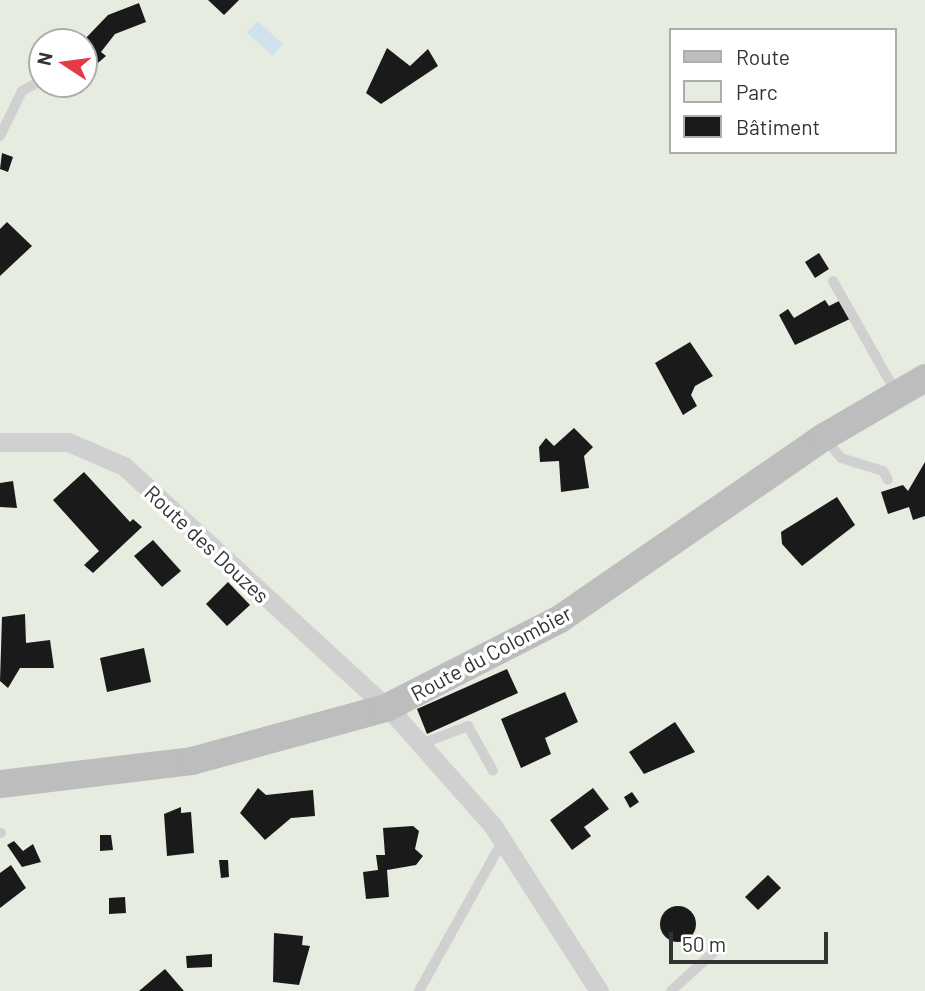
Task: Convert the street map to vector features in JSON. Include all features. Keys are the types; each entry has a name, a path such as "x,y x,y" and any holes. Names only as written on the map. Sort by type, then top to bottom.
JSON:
{"street":[{"name":"Route du Colombier","path":"0,784 192,761 386,708 560,619 824,437 925,378"},
{"name":"Route des Douzes","path":"0,442 68,442 124,466 386,708 421,744 502,842 599,991"}],"lane":[{"path":"0,136 22,91 28,88"},
{"path":"833,281 897,394"},
{"path":"824,437 841,458 883,471 888,480"},
{"path":"421,744 468,726 493,771"},
{"path":"419,991 502,842"},
{"path":"671,991 716,950"}],"green space":[{"path":"0,0 925,0 925,991 0,991"}],"water":[{"path":"257,21 283,44 273,56 247,33"}],"building":[{"path":"208,0 239,0 224,15"},
{"path":"139,3 146,22 115,34 101,52 106,56 98,63 98,28 96,28 108,15"},
{"path":"387,48 410,66 428,49 438,66 381,104 366,93"},
{"path":"2,153 13,157 8,172 0,169"},
{"path":"7,222 32,246 0,276 0,229"},
{"path":"819,253 829,269 815,278 805,262"},
{"path":"825,300 829,306 841,300 852,318 795,345 779,315 788,309 794,318"},
{"path":"690,342 713,376 695,386 691,395 697,406 683,415 655,363"},
{"path":"574,428 593,447 584,456 589,488 561,492 559,461 540,462 539,447 546,438 554,446"},
{"path":"925,462 925,516 913,520 909,507 888,514 881,492 903,485 908,491"},
{"path":"84,472 130,522 133,519 142,527 93,573 84,565 99,551 53,500"},
{"path":"13,481 17,508 0,507 0,483"},
{"path":"837,497 855,525 802,566 782,544 781,532"},
{"path":"153,540 181,571 162,587 134,556"},
{"path":"228,582 250,605 227,626 206,604"},
{"path":"25,614 26,643 50,640 54,668 20,668 8,688 0,681 2,617"},
{"path":"144,648 151,682 107,692 100,658"},
{"path":"507,669 518,693 427,734 417,709"},
{"path":"565,692 578,722 545,738 551,754 521,768 501,719"},
{"path":"675,722 695,752 644,774 629,752"},
{"path":"258,788 266,795 313,790 315,816 291,818 265,840 240,813"},
{"path":"593,788 609,809 584,827 591,836 572,850 550,820"},
{"path":"632,792 639,802 630,808 624,797"},
{"path":"181,807 181,813 191,812 194,853 167,856 164,814"},
{"path":"413,826 419,831 415,849 423,856 416,865 387,870 389,897 366,899 363,872 378,870 376,855 385,855 383,828"},
{"path":"100,835 111,835 113,850 100,851"},
{"path":"14,841 23,851 33,844 41,862 22,867 7,845"},
{"path":"219,860 228,860 229,877 221,878"},
{"path":"11,865 26,888 0,908 0,873"},
{"path":"768,875 781,888 758,910 745,897"},
{"path":"125,897 126,913 109,914 109,898"},
{"path":"678,906 691,911 696,924 691,937 678,942 665,937 660,924 665,911"},
{"path":"274,933 303,936 302,945 310,946 299,985 273,982"},
{"path":"212,954 212,967 187,968 186,956"},
{"path":"165,969 184,991 139,991"}]}
